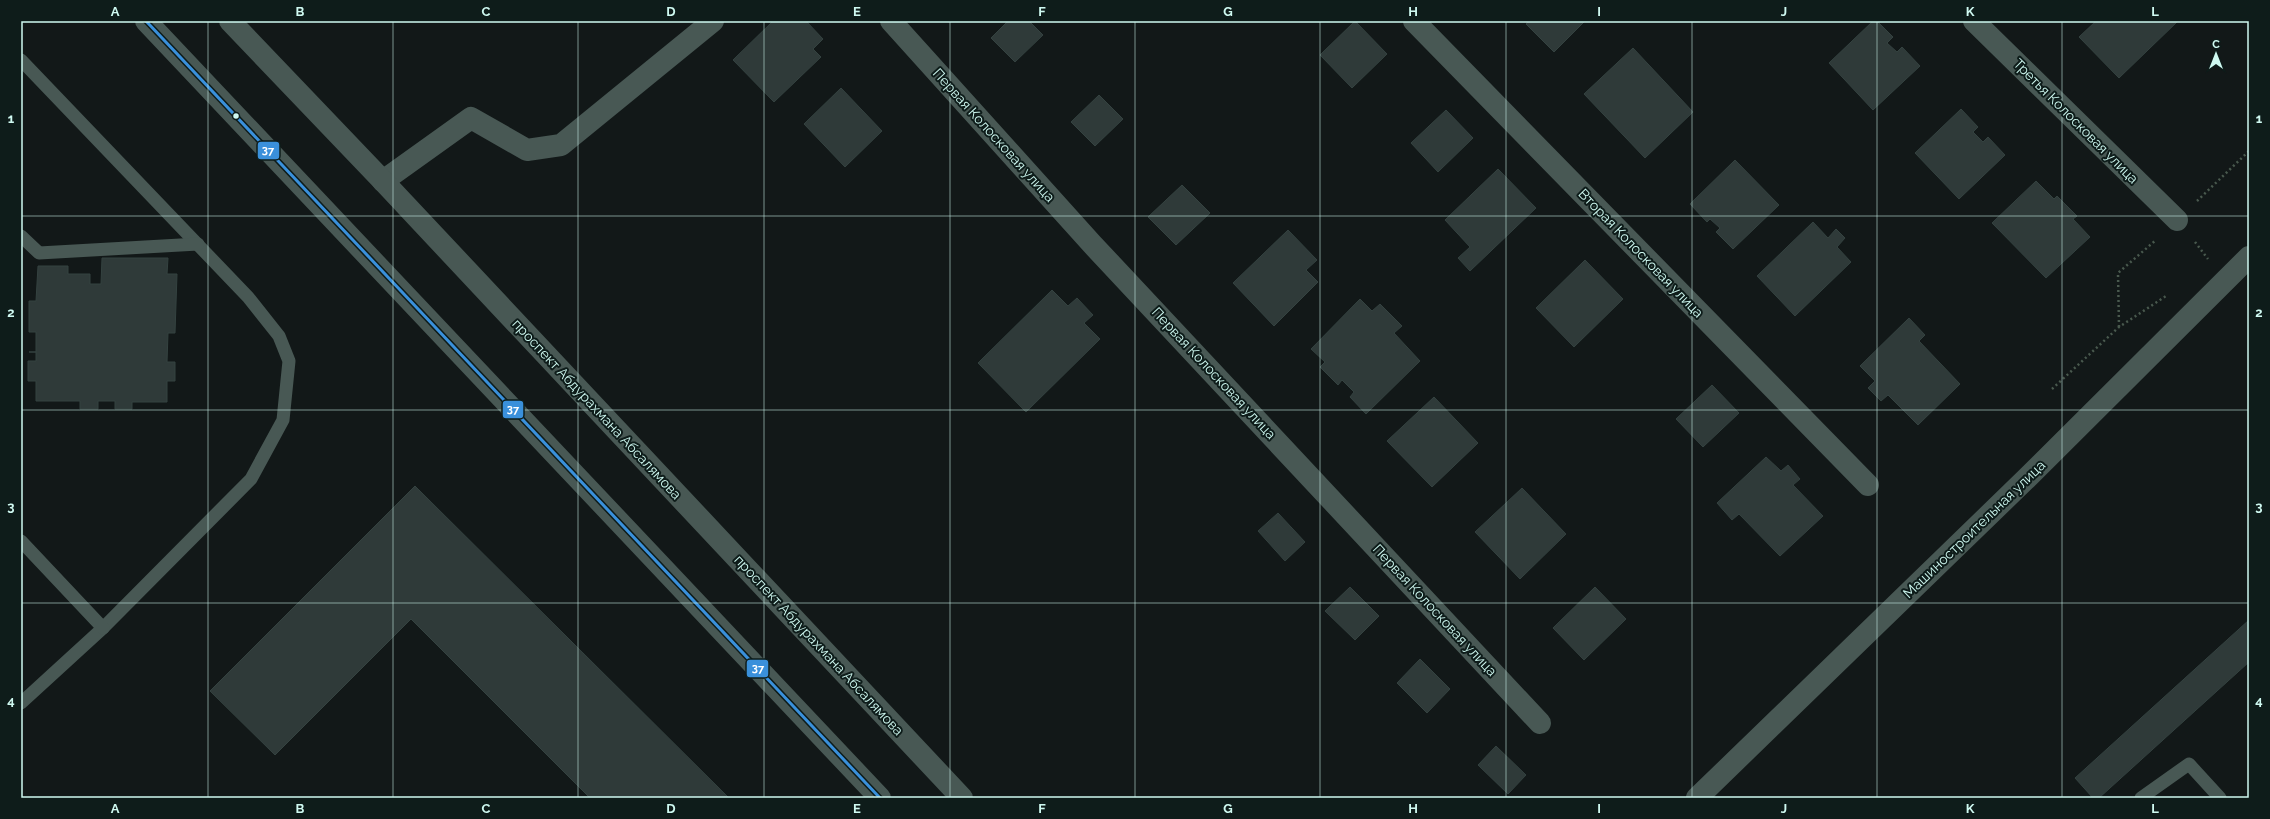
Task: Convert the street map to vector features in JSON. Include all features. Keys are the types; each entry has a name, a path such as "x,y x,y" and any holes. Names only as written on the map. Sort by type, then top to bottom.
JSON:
{"street":[{"path":"146,21 880,798"},
{"name":"проспект Абдурахмана Абсалямова","path":"230,21 383,181 962,798"},
{"path":"383,181 471,118 527,150 561,145 713,21"},
{"name":"Первая Колосковая улица","path":"891,21 1092,244 1540,722"},
{"name":"Вторая Колосковая улица","path":"1414,21 1868,484"},
{"name":"Третья Колосковая улица","path":"1974,21 2177,220"},
{"name":"Машиностроительная улица","path":"1697,798 2027,478 2249,258"}],"lane":[{"path":"21,703 103,628 251,479 283,420 289,361 279,336 248,297 22,63"},
{"path":"21,236 39,253 198,244"},
{"path":"21,541 103,628"},
{"path":"2141,798 2189,764 2220,798"}],"path":[{"path":"2052,389 2119,327 2171,294"}],"building":[{"path":"773,21 806,21 823,39 813,49 821,57 774,102 733,60"},
{"path":"1008,21 1029,21 1043,35 1015,62 991,38"},
{"path":"1355,21 1387,54 1352,88 1320,55"},
{"path":"1529,21 1585,21 1554,52 1526,24"},
{"path":"1873,21 1877,21 1893,37 1887,43 1897,52 1902,47 1920,66 1873,110 1829,63"},
{"path":"2096,21 2178,21 2119,78 2079,37"},
{"path":"1633,48 1693,112 1645,158 1584,94"},
{"path":"841,88 882,131 845,167 804,124"},
{"path":"1099,95 1123,119 1095,146 1071,122"},
{"path":"1961,109 1978,127 1973,132 1983,142 1988,137 2005,155 1959,199 1915,153"},
{"path":"1446,110 1473,138 1438,172 1411,143"},
{"path":"1735,160 1779,205 1733,249 1716,232 1720,228 1710,219 1707,222 1690,204"},
{"path":"1498,169 1536,208 1470,271 1458,258 1470,247 1445,220"},
{"path":"2036,181 2054,199 2057,196 2077,216 2073,219 2090,237 2046,278 1992,223"},
{"path":"1182,185 1210,213 1176,245 1148,217"},
{"path":"1813,222 1828,238 1836,229 1845,238 1837,247 1851,262 1795,316 1757,276"},
{"path":"1288,230 1317,260 1306,270 1318,282 1274,326 1233,283"},
{"path":"102,258 168,258 167,274 177,274 175,333 168,333 167,362 175,362 175,381 167,381 167,402 132,402 132,409 115,409 115,401 98,401 98,409 80,409 80,401 36,401 36,381 28,381 28,361 36,361 36,332 29,332 29,301 36,301 38,266 68,266 68,274 90,274 90,284 101,284"},
{"path":"1585,260 1623,299 1574,347 1536,308"},
{"path":"1052,290 1068,306 1077,298 1093,315 1084,323 1100,339 1026,412 978,363"},
{"path":"1360,299 1372,311 1380,304 1402,326 1394,333 1420,361 1366,414 1350,397 1354,392 1342,380 1338,385 1320,367 1325,362 1311,349"},
{"path":"1909,318 1925,335 1919,341 1960,384 1918,425 1888,395 1881,401 1868,388 1875,381 1860,366"},
{"path":"1712,385 1739,413 1703,447 1676,419"},
{"path":"1434,397 1478,443 1432,487 1387,441"},
{"path":"1766,457 1781,471 1788,465 1800,479 1793,485 1823,516 1780,556 1739,514 1732,520 1717,503"},
{"path":"415,486 729,798 590,798 411,619 275,755 210,691"},
{"path":"1522,488 1566,534 1520,579 1475,532"},
{"path":"1278,513 1305,542 1285,561 1258,531"},
{"path":"1350,587 1379,616 1355,640 1325,611"},
{"path":"1595,587 1626,619 1584,660 1553,628"},
{"path":"2249,620 2249,662 2099,798 2093,798 2075,778"},
{"path":"1420,659 1450,689 1427,713 1397,683"},
{"path":"1496,746 1526,775 1508,794 1478,765"}],"transit line":[{"name":"37","path":"146,21 880,798"}]}
